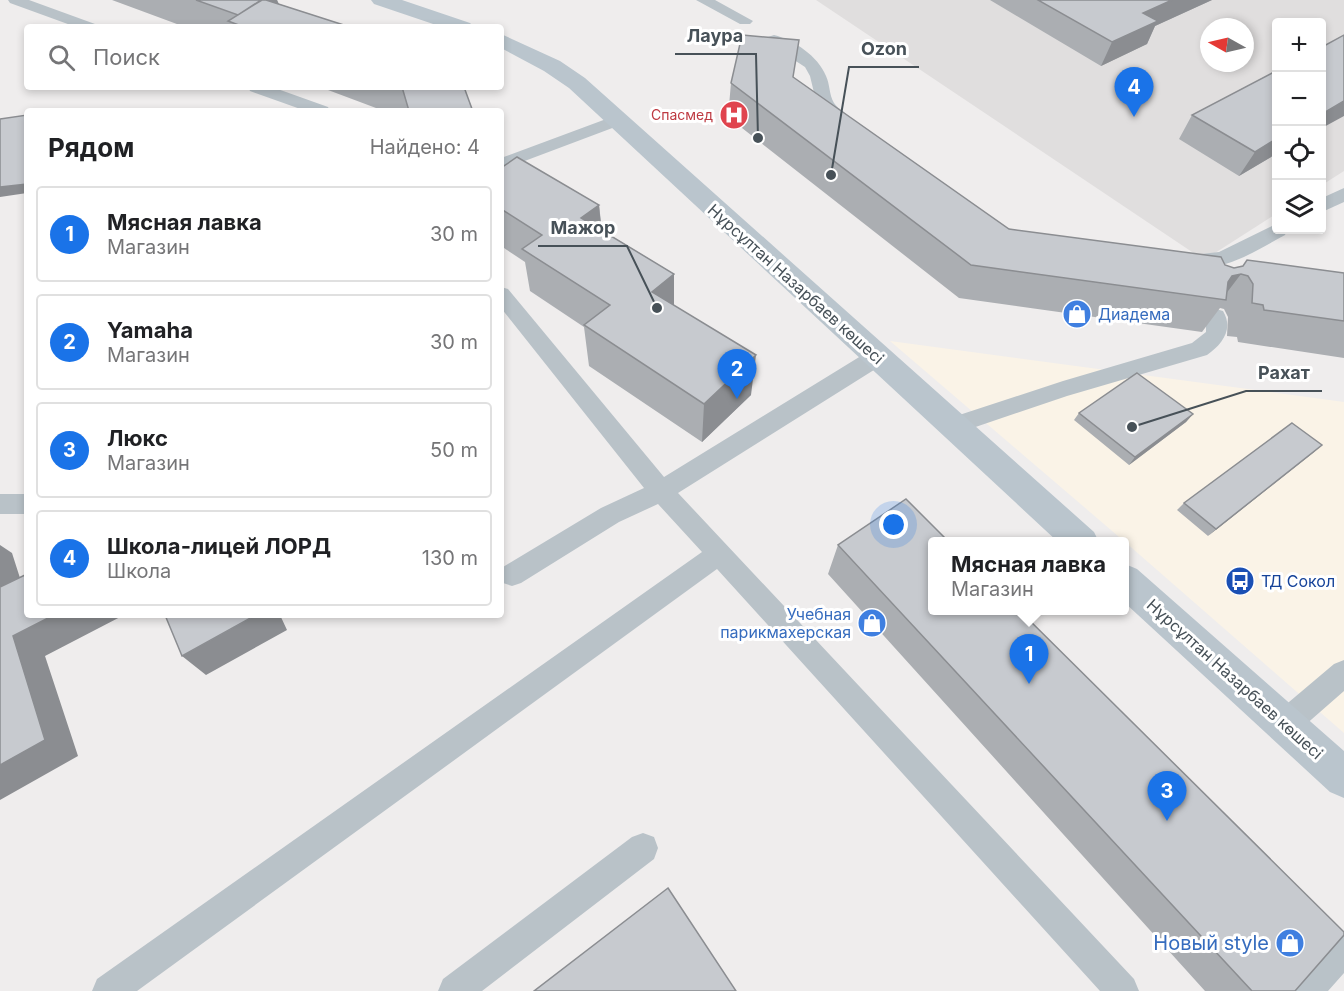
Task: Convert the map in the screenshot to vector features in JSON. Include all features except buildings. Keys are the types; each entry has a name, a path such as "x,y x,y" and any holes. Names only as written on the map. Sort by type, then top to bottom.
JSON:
{"main road":[{"path":"381,0 454,24"},
{"name":"Нұрсұлтан Назарбаев көшесі","path":"504,41 567,75 1076,537"},
{"name":"Нұрсұлтан Назарбаев көшесі","path":"1129,584 1286,723 1344,778"}],"lane":[{"path":"15,0 82,24"},
{"path":"703,0 745,21"},
{"path":"774,40 810,63 817,75 825,106 830,112 860,132"},
{"path":"263,90 314,108"},
{"path":"504,163 617,120"},
{"path":"1326,204 1344,194"},
{"path":"1167,258 1199,262 1222,259 1272,233"},
{"path":"1199,262 1207,282"},
{"path":"504,298 661,491 1122,991"},
{"path":"952,426 1063,389 1199,349 1212,341 1219,329 1216,316"},
{"path":"512,575 610,515 661,491 877,357"},
{"path":"0,504 24,504"},
{"path":"109,991 718,554"},
{"path":"1286,723 1344,673"},
{"path":"455,991 643,848"},
{"path":"1306,991 1344,949"}],"shaded area":[{"path":"816,0 1344,0 1344,171 1326,182 1326,18 1272,18 1272,217 1204,260"},
{"path":"890,341 1344,402 1344,733 1129,545 1129,537 1119,537"}],"place":[{"name":"Спасмед","path":"734,115"},
{"name":"Школа-лицей ЛОРД","path":"1134,117"},
{"name":"Лаура","path":"758,138"},
{"name":"Ozon","path":"831,175"},
{"name":"Мажор","path":"657,308"},
{"name":"Диадема","path":"1077,314"},
{"name":"Yamaha","path":"737,399"},
{"name":"Рахат","path":"1132,427"},
{"name":"ТД Сокол","path":"1240,581"},
{"name":"Учебная парикмахерская","path":"872,623"},
{"name":"Мясная лавка","path":"1029,684"},
{"name":"Люкс","path":"1167,821"},
{"name":"Новый style","path":"1290,943"}]}
